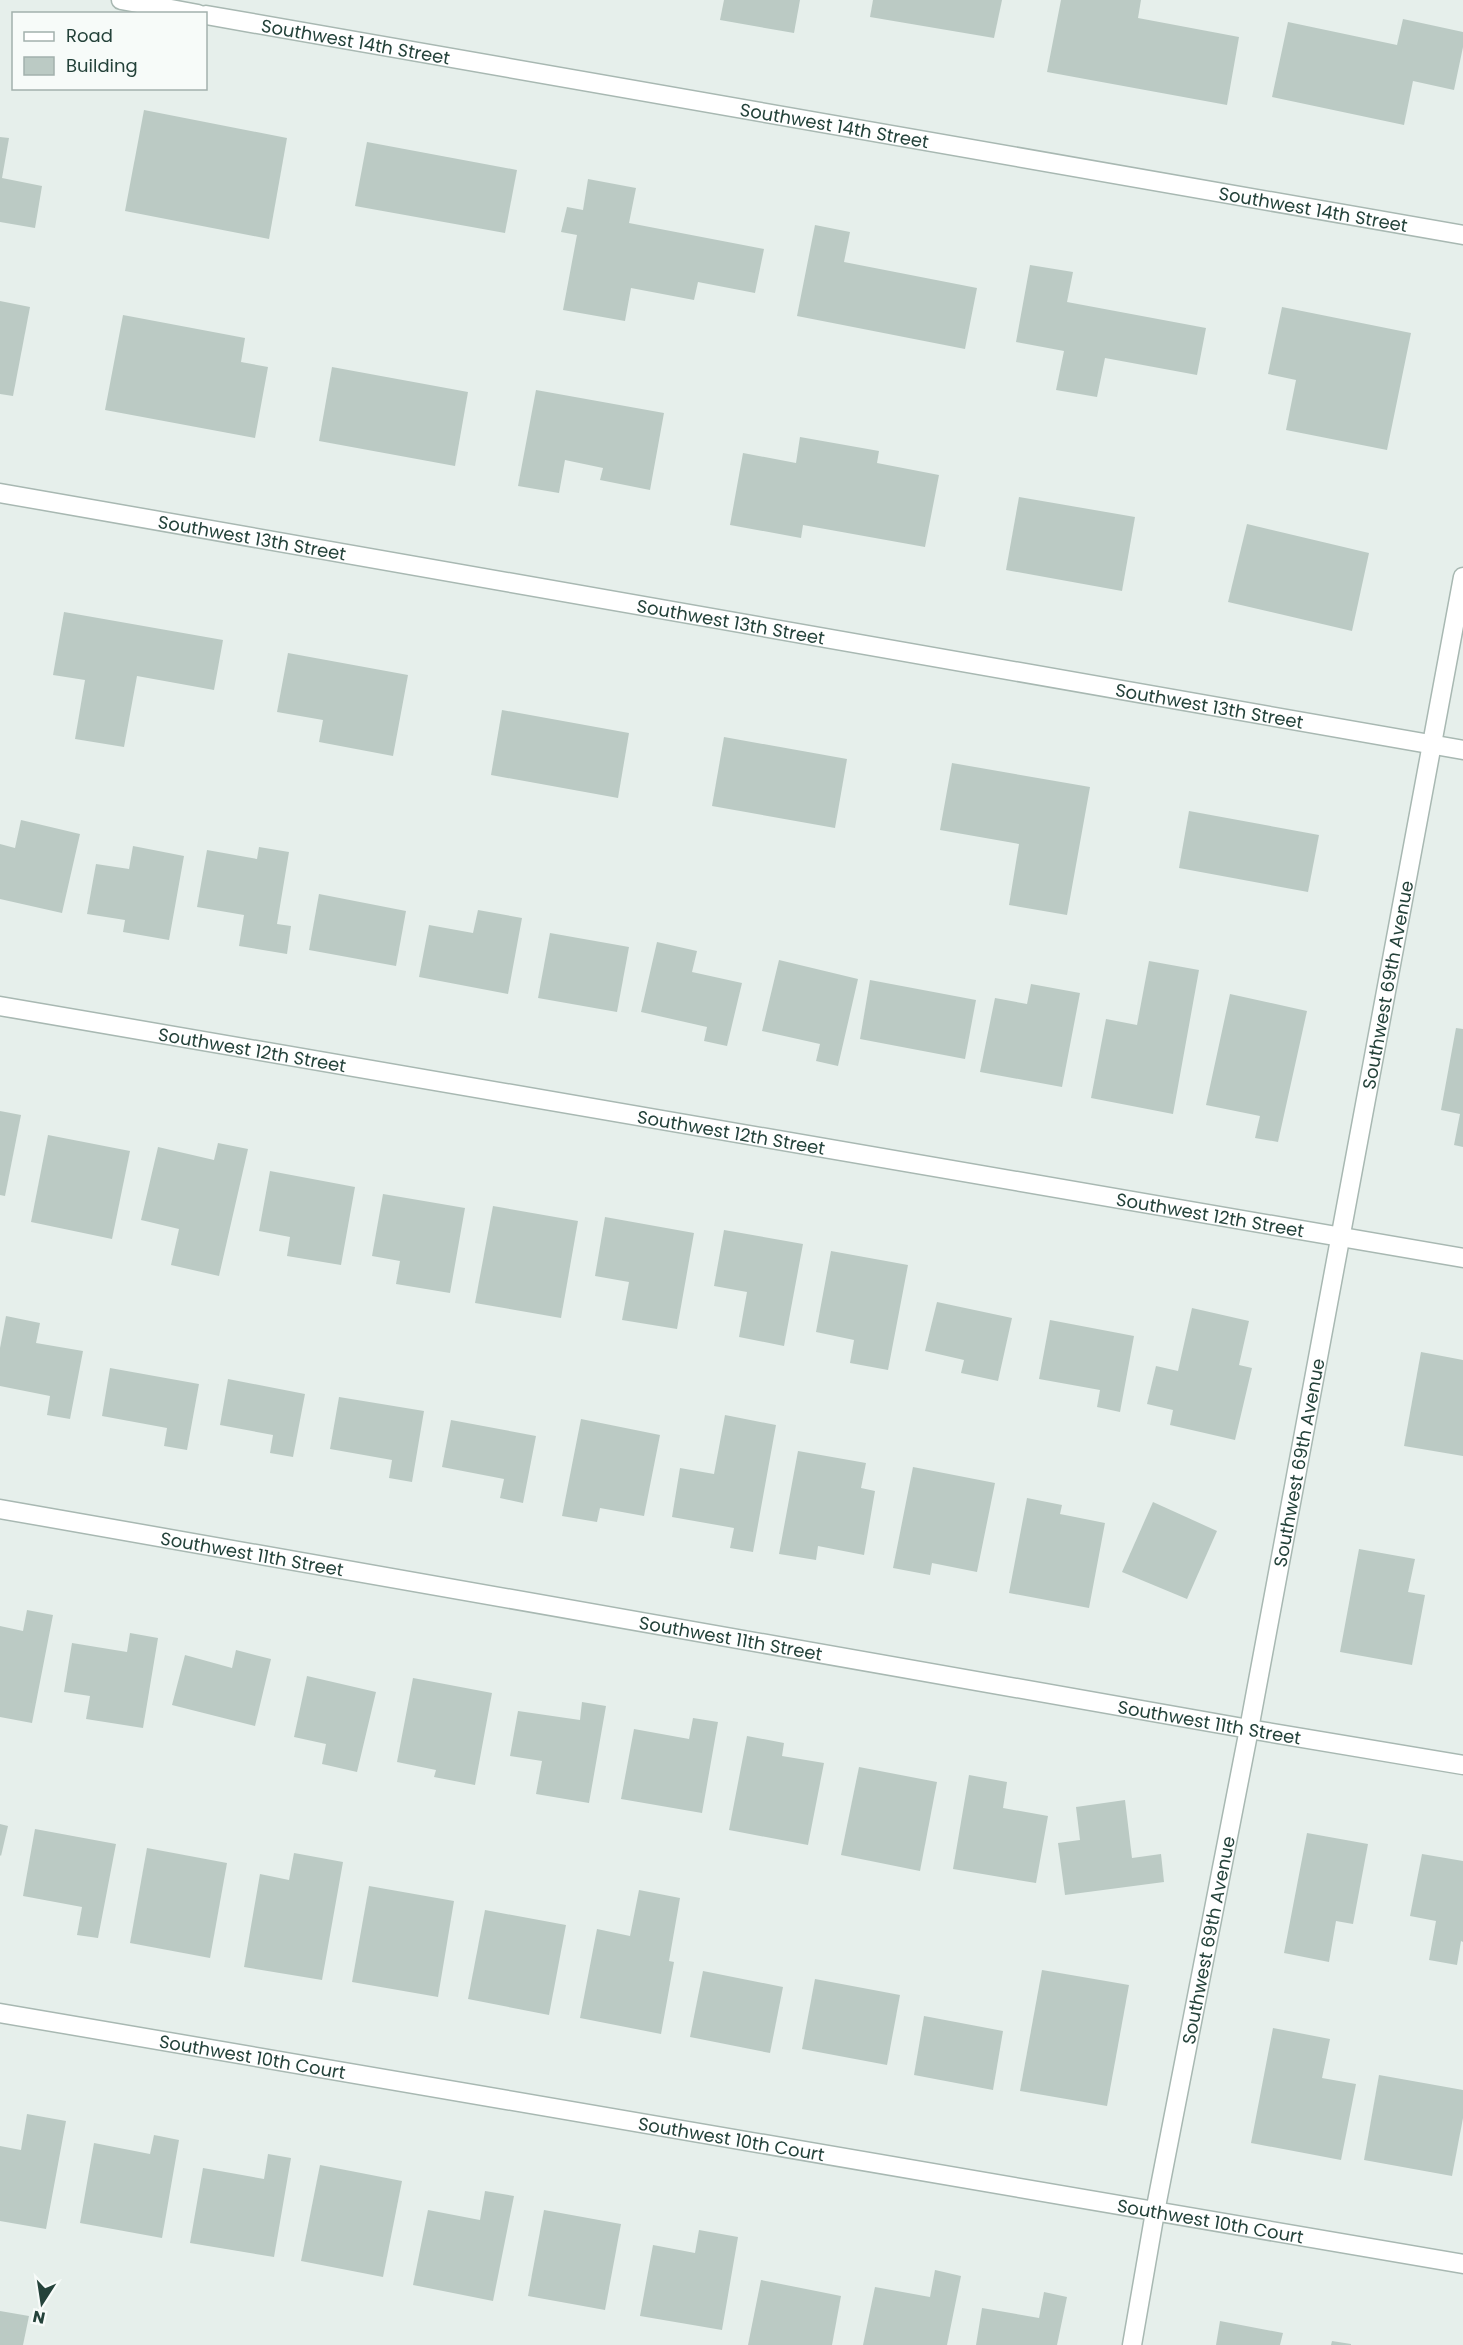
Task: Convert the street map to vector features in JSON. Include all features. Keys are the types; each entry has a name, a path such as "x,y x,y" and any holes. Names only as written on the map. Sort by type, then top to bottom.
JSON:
{"street":[{"path":"121,0 187,12"},
{"name":"Southwest 14th Street","path":"207,15 1463,235"},
{"name":"Southwest 13th Street","path":"0,493 1463,750"},
{"name":"Southwest 69th Avenue","path":"1132,2345 1155,2212 1249,1729 1463,577"},
{"name":"Southwest 12th Street","path":"0,1006 1463,1258"},
{"name":"Southwest 11th Street","path":"0,1509 1463,1765"},
{"name":"Southwest 10th Court","path":"0,2013 1463,2264"}],"building":[{"path":"724,0 800,0 794,33 720,20"},
{"path":"873,0 1002,0 994,38 870,17"},
{"path":"1061,0 1141,0 1138,18 1239,37 1227,105 1047,72"},
{"path":"1403,19 1463,32 1463,47 1454,90 1413,81 1404,125 1272,97 1288,22 1397,45"},
{"path":"144,110 287,138 269,239 125,211"},
{"path":"0,137 9,138 2,178 42,186 35,228 0,222"},
{"path":"367,142 517,170 505,233 355,206"},
{"path":"588,179 636,188 629,223 764,249 755,293 698,282 694,300 631,288 625,321 563,310 577,235 561,232 567,207 583,210"},
{"path":"815,225 850,232 844,262 977,288 965,349 797,316"},
{"path":"1030,265 1073,272 1067,302 1206,328 1197,375 1105,358 1097,397 1056,390 1064,351 1016,342"},
{"path":"0,301 30,307 13,396 0,394"},
{"path":"1282,307 1411,333 1387,450 1286,430 1296,380 1268,374"},
{"path":"123,315 245,338 241,362 268,367 255,438 105,410"},
{"path":"332,367 468,392 455,466 319,441"},
{"path":"536,390 664,413 650,490 600,480 603,468 565,460 559,493 518,486"},
{"path":"800,437 879,451 877,463 939,475 925,547 803,525 801,538 730,525 743,453 796,463"},
{"path":"1019,497 1135,517 1122,591 1006,570"},
{"path":"1247,524 1369,553 1352,631 1228,602"},
{"path":"64,612 223,640 214,690 137,676 124,747 75,739 85,680 53,675"},
{"path":"288,653 408,675 393,756 319,742 323,720 277,712"},
{"path":"502,710 629,733 618,798 491,775"},
{"path":"724,737 847,759 835,828 712,806"},
{"path":"952,763 1090,787 1067,915 1009,905 1019,844 940,830"},
{"path":"1189,811 1319,835 1308,892 1179,868"},
{"path":"21,820 80,834 62,913 0,899 0,844 15,848"},
{"path":"133,846 184,856 169,940 123,932 125,920 87,914 96,864 129,869"},
{"path":"259,847 289,852 277,924 291,926 287,954 239,946 244,915 197,907 207,850 257,859"},
{"path":"319,894 406,911 396,966 309,950"},
{"path":"478,910 522,918 508,994 419,977 429,925 473,933"},
{"path":"550,933 629,947 617,1012 538,998"},
{"path":"657,942 697,951 692,972 742,983 727,1046 704,1041 707,1027 641,1012"},
{"path":"779,960 858,979 838,1066 816,1061 820,1044 762,1031"},
{"path":"1149,961 1199,970 1173,1114 1091,1098 1106,1019 1137,1025"},
{"path":"870,980 976,1000 965,1059 860,1039"},
{"path":"1031,984 1080,993 1062,1087 980,1072 995,998 1027,1004"},
{"path":"1230,994 1307,1011 1278,1142 1255,1138 1260,1116 1206,1105"},
{"path":"1456,1028 1463,1029 1463,1147 1454,1145 1460,1114 1441,1110"},
{"path":"0,1111 21,1115 5,1196 0,1195"},
{"path":"48,1135 130,1151 112,1239 31,1222"},
{"path":"218,1143 248,1149 219,1276 171,1265 179,1229 141,1220 158,1147 214,1160"},
{"path":"270,1171 355,1187 341,1265 287,1256 290,1237 259,1231"},
{"path":"383,1194 465,1208 450,1293 396,1284 400,1261 372,1256"},
{"path":"493,1206 578,1221 561,1318 475,1303"},
{"path":"605,1217 694,1233 677,1329 622,1320 629,1282 595,1276"},
{"path":"724,1230 803,1244 784,1346 739,1337 747,1292 714,1286"},
{"path":"831,1251 908,1265 888,1370 850,1363 854,1340 816,1332"},
{"path":"937,1302 1012,1318 998,1381 961,1373 964,1360 925,1351"},
{"path":"1192,1308 1249,1321 1239,1365 1252,1368 1235,1440 1170,1425 1173,1410 1147,1404 1156,1366 1178,1371"},
{"path":"6,1316 40,1323 36,1343 83,1351 70,1419 47,1415 50,1396 0,1386 0,1348"},
{"path":"1050,1320 1134,1336 1120,1412 1097,1407 1100,1390 1039,1379"},
{"path":"1421,1352 1463,1360 1463,1456 1404,1446"},
{"path":"110,1368 199,1384 187,1450 164,1446 167,1428 102,1416"},
{"path":"228,1379 305,1394 293,1457 270,1453 273,1435 220,1425"},
{"path":"339,1397 424,1411 412,1482 389,1478 392,1460 330,1449"},
{"path":"725,1415 776,1425 753,1552 730,1548 734,1528 672,1517 680,1468 714,1474"},
{"path":"581,1419 660,1435 644,1516 600,1508 597,1522 562,1516"},
{"path":"451,1420 536,1436 523,1503 500,1498 504,1479 442,1467"},
{"path":"798,1451 866,1463 861,1488 875,1491 864,1555 818,1546 816,1560 779,1554"},
{"path":"913,1467 995,1483 977,1572 932,1563 930,1575 893,1568"},
{"path":"1027,1498 1062,1505 1060,1514 1105,1523 1089,1608 1009,1593"},
{"path":"1153,1502 1217,1531 1187,1599 1122,1572"},
{"path":"1359,1549 1415,1559 1408,1592 1425,1595 1412,1665 1340,1652"},
{"path":"27,1610 53,1615 32,1723 0,1717 0,1626 23,1631"},
{"path":"130,1633 158,1638 143,1728 86,1719 90,1696 64,1692 72,1643 127,1652"},
{"path":"236,1650 271,1659 255,1726 172,1705 185,1655 232,1668"},
{"path":"307,1676 376,1692 357,1772 322,1764 326,1744 294,1737"},
{"path":"413,1678 492,1693 475,1785 434,1777 436,1770 397,1762"},
{"path":"582,1702 606,1706 589,1803 536,1794 542,1761 510,1756 518,1711 580,1720"},
{"path":"693,1718 718,1722 702,1813 621,1799 634,1729 689,1739"},
{"path":"747,1736 784,1743 782,1756 824,1763 808,1845 729,1830"},
{"path":"859,1767 937,1782 920,1871 841,1855"},
{"path":"969,1775 1007,1782 1003,1808 1048,1816 1036,1883 953,1869"},
{"path":"1125,1800 1132,1858 1161,1854 1164,1882 1065,1895 1058,1843 1080,1840 1076,1807"},
{"path":"0,1824 8,1826 1,1856 0,1855"},
{"path":"35,1829 116,1844 98,1938 77,1935 82,1907 23,1896"},
{"path":"1307,1833 1368,1844 1353,1924 1336,1921 1329,1962 1284,1953"},
{"path":"147,1848 227,1863 210,1958 130,1943"},
{"path":"294,1853 343,1862 322,1980 244,1967 260,1874 289,1880"},
{"path":"1422,1854 1463,1861 1463,1942 1461,1941 1457,1965 1429,1960 1436,1921 1410,1916"},
{"path":"369,1886 454,1901 438,1997 352,1982"},
{"path":"639,1890 680,1898 669,1961 674,1962 661,2034 580,2018 597,1929 630,1936"},
{"path":"485,1910 566,1925 549,2015 468,1999"},
{"path":"1042,1970 1129,1985 1107,2106 1020,2091"},
{"path":"703,1971 783,1987 770,2053 690,2037"},
{"path":"815,1979 900,1995 887,2065 802,2049"},
{"path":"924,2016 1003,2031 993,2090 914,2075"},
{"path":"1273,2028 1330,2039 1322,2078 1356,2084 1341,2160 1251,2143"},
{"path":"1379,2075 1463,2090 1463,2118 1452,2176 1364,2160"},
{"path":"27,2114 66,2121 46,2229 0,2221 0,2146 21,2150"},
{"path":"154,2135 179,2140 162,2238 80,2223 94,2143 150,2154"},
{"path":"268,2154 291,2158 274,2257 190,2243 203,2168 264,2179"},
{"path":"320,2165 402,2181 383,2277 301,2261"},
{"path":"485,2191 514,2196 493,2301 413,2285 428,2210 480,2220"},
{"path":"544,2210 621,2224 605,2310 528,2296"},
{"path":"699,2230 738,2237 722,2330 640,2316 653,2245 695,2253"},
{"path":"935,2270 961,2276 947,2345 863,2345 875,2287 930,2297"},
{"path":"761,2280 841,2296 832,2345 748,2345"},
{"path":"1044,2292 1067,2297 1057,2345 976,2345 982,2308 1039,2318"},
{"path":"0,2311 29,2316 23,2345 0,2345"},
{"path":"1220,2321 1283,2333 1280,2345 1216,2345"},
{"path":"1332,2341 1351,2344 1351,2345 1331,2345"}]}
